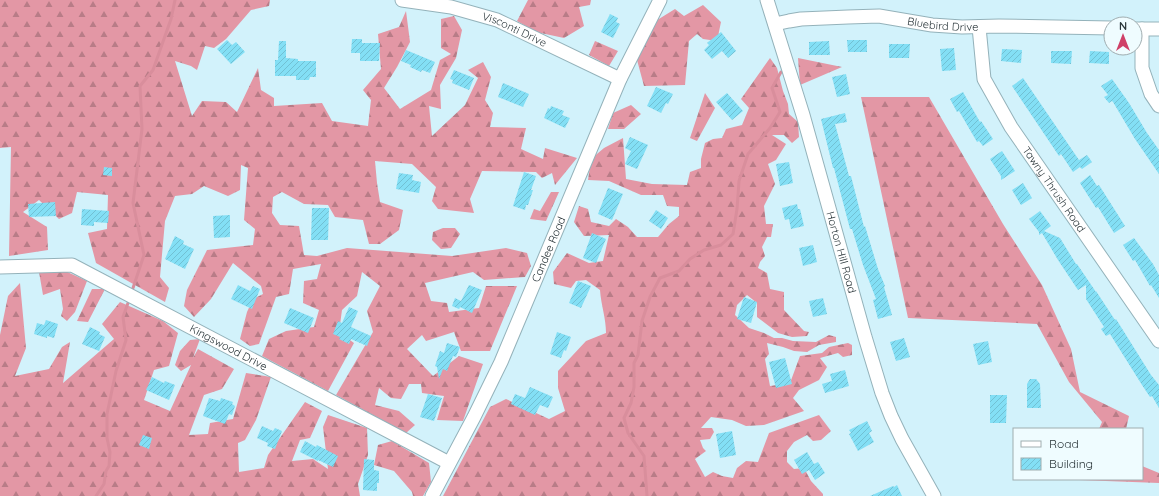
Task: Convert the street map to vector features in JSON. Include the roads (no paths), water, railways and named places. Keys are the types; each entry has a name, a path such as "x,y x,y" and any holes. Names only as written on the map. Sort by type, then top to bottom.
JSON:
{"street":[{"name":"Visconti Drive","path":"402,0 451,8 497,20 620,79"},
{"name":"Candee Road","path":"432,496 501,362 620,79 660,0"},
{"name":"Horton Hill Road","path":"767,0 804,115 863,331 880,386 891,416 934,496"},
{"name":"Bluebird Drive","path":"775,24 802,19 879,16 932,25 962,27 1103,28"},
{"name":"Tawny Thrush Road","path":"979,27 984,79 1011,127 1159,341"},
{"path":"1143,29 1159,29"},
{"path":"1141,56 1142,68 1151,94 1159,106"},
{"name":"Kingswood Drive","path":"0,267 72,265 449,463"}],"waterway":[{"path":"133,288 144,255 133,203 142,129 140,86 153,70 171,19 175,0"},
{"path":"647,496 644,456 628,433 624,418 631,403 634,387 634,363 638,355 642,321 650,297 660,278 679,271 690,259 704,250 721,245 733,234 739,181 748,154 770,128 780,112 772,88 781,72"},
{"path":"96,496 104,484 106,471 109,466 110,452 107,438 107,414 116,371 126,340 123,317 128,303"}]}
